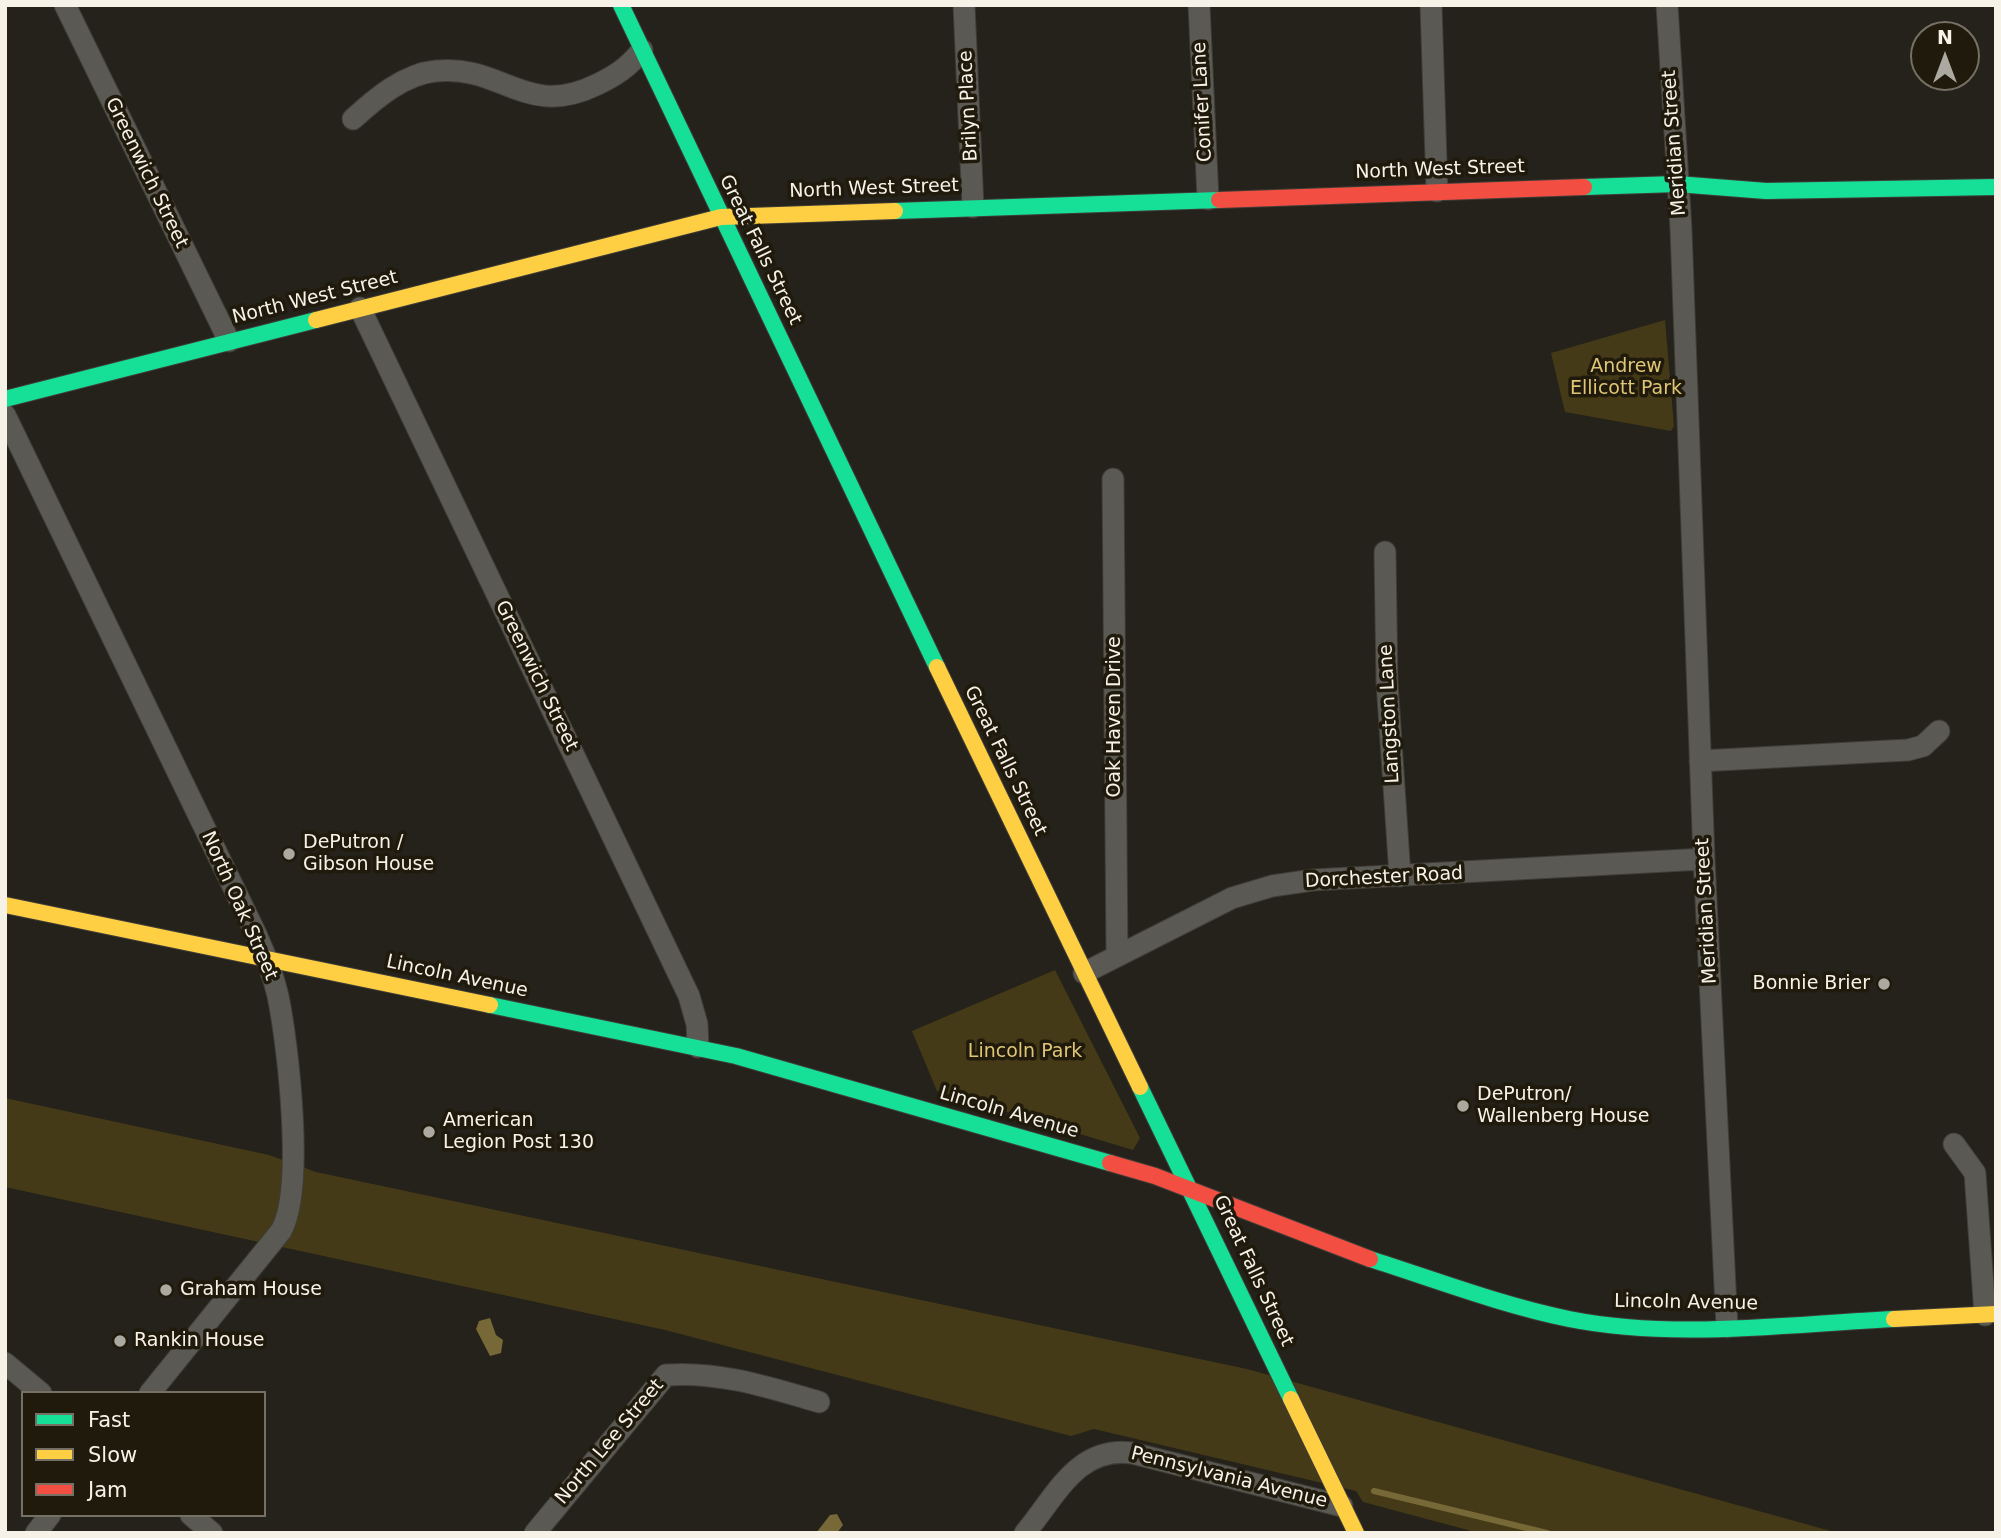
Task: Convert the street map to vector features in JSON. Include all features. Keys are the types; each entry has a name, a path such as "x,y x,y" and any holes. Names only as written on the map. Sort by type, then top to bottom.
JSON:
{"main road":[{"name":"Great Falls Street","path":"621,5 1084,973 1356,1533"},
{"name":"North West Street","path":"5,399 721,217 973,206 1677,184 1766,191 1996,187"},
{"name":"Lincoln Avenue","path":"5,905 698,1047 805,1075 1190,1188 1227,1207 1290,1232 1544,1314 1650,1328 1991,1315"}],"street":[{"name":"Greenwich Street","path":"65,5 229,341"},
{"name":"Brilyn Place","path":"964,5 973,206"},
{"name":"Conifer Lane","path":"1199,5 1208,199"},
{"path":"1431,5 1437,191"},
{"name":"Meridian Street","path":"1667,5 1727,1326"},
{"path":"353,119 369,104 411,77 433,71 472,72 535,97 569,97 618,74 642,50"},
{"name":"Greenwich Street","path":"360,308 668,950 694,1010 699,1035 698,1047"},
{"name":"North Oak Street","path":"5,415 267,959 278,996 287,1067 295,1178 289,1215 281,1231 152,1391"},
{"name":"Oak Haven Drive","path":"1113,479 1117,956"},
{"name":"Langston Lane","path":"1385,552 1387,682 1400,876"},
{"path":"1700,761 1908,750 1923,746 1939,731"},
{"name":"Dorchester Road","path":"1084,973 1232,898 1272,886 1313,880 1704,859"},
{"path":"1954,1144 1975,1173 1991,1315"},
{"path":"5,1363 39,1391"},
{"name":"North Lee Street","path":"535,1533 666,1375 692,1373 752,1382 818,1402"},
{"name":"Pennsylvania Avenue","path":"1025,1533 1075,1469 1105,1452 1132,1453 1342,1506"},
{"path":"36,1533 48,1517"},
{"path":"193,1517 212,1533"}],"green space":[{"name":"Andrew Ellicott Park","path":"1665,320 1674,426 1671,431 1565,412 1551,353"},
{"name":"Lincoln Park","path":"1055,970 1140,1138 1133,1150 937,1091 912,1031"},
{"path":"5,1098 269,1155 316,1172 1247,1369 1838,1533 1479,1533 1363,1502 1356,1491 1094,1429 1071,1436 665,1330 5,1187"}],"shaded area":[{"path":"490,1318 496,1335 503,1340 501,1353 490,1356 476,1329 479,1321"},
{"path":"837,1514 843,1525 837,1533 816,1533 830,1515"}],"waterway":[{"path":"1374,1491 1547,1533"}],"traffic: fast":[{"path":"621,5 937,667"},
{"path":"1584,187 1677,184 1766,191 1996,187"},
{"path":"895,211 1219,200"},
{"path":"5,399 316,320"},
{"path":"490,1005 736,1056 1110,1163"},
{"path":"1140,1087 1291,1399"},
{"path":"1370,1259 1518,1307 1609,1325 1690,1330 1894,1319"}],"traffic: slow":[{"path":"316,320 721,217 895,211"},
{"path":"937,667 1140,1087"},
{"path":"5,905 490,1005"},
{"path":"1894,1319 1996,1314"},
{"path":"1291,1399 1356,1533"}],"traffic: jam":[{"path":"1219,200 1584,187"},
{"path":"1110,1163 1155,1176 1370,1259"}],"place":[{"name":"DePutron / Gibson House","path":"289,854"},
{"name":"Bonnie Brier","path":"1884,984"},
{"name":"DePutron/ Wallenberg House","path":"1463,1106"},
{"name":"American Legion Post 130","path":"429,1132"},
{"name":"Graham House","path":"166,1290"},
{"name":"Rankin House","path":"120,1341"}]}
